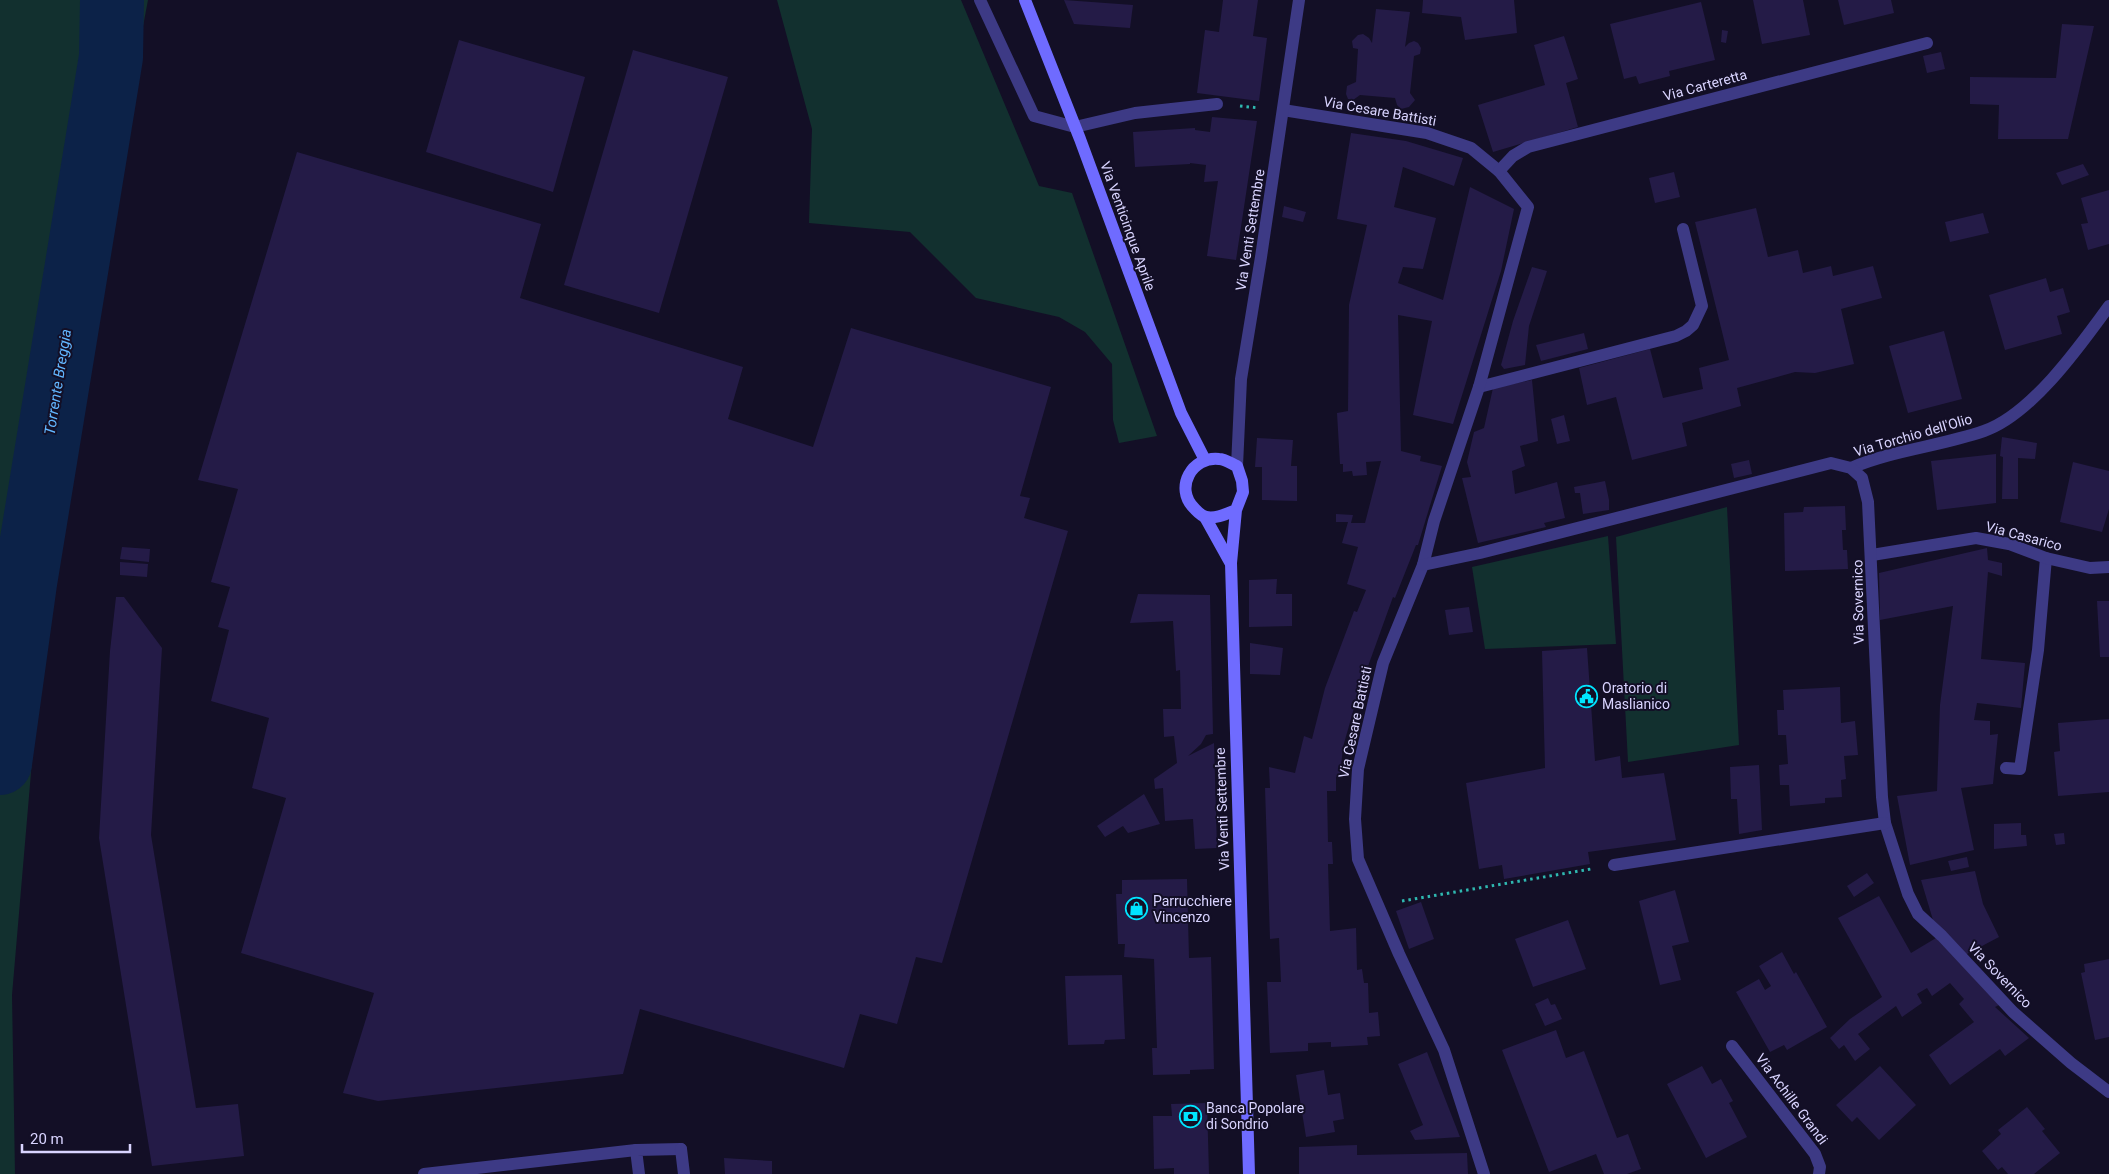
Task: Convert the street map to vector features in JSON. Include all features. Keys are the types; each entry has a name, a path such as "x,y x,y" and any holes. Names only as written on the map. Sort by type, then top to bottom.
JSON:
{"street":[{"path":"980,0 1034,116 1075,126 1135,113 1217,104"},
{"name":"Via Venticinque Aprile","path":"1025,0 1075,126 1181,413 1205,460"},
{"name":"Via Venti Settembre","path":"1237,466 1241,379 1283,110 1298,0"},
{"name":"Via Carteretta","path":"1499,171 1513,156 1528,147 1927,43"},
{"name":"Via Cesare Battisti","path":"1283,110 1427,133 1471,148 1499,171 1528,207 1479,387 1434,521 1423,565 1383,662 1358,769 1355,819 1358,860 1444,1050 1484,1174"},
{"path":"1479,387 1676,336 1686,331 1693,325 1702,306 1683,229"},
{"name":"Via Torchio dell'Olio","path":"1851,468 1872,460 1946,443 1986,430 2014,415 2045,386 2109,306"},
{"path":"1220,458 1237,466 1243,492 1236,510 1219,517 1205,517 1189,503 1184,483 1188,474 1205,460 1220,458"},
{"path":"1423,565 1480,553 1831,463 1851,468"},
{"name":"Via Sovernico","path":"1851,468 1862,478 1868,502 1872,555 1874,658 1884,823 1908,894 1918,914 1942,936 2013,1012 2071,1063 2109,1092"},
{"name":"Via Venti Settembre","path":"1236,510 1231,563 1249,1174"},
{"name":"Via Venti Settembre","path":"1205,517 1231,563"},
{"name":"Via Casarico","path":"1872,555 1976,538 2008,544 2046,558 2090,568 2109,566"},
{"path":"2006,768 2020,769 2038,650 2046,558"},
{"path":"1614,866 1884,823"},
{"name":"Via Achille Grandi","path":"1732,1046 1815,1154 1820,1167 1819,1174"},
{"path":"424,1174 636,1150 681,1149 684,1174"},
{"path":"636,1150 639,1174"}],"path":[{"path":"1217,104 1283,110"},
{"path":"1380,908 1400,901 1614,866"}],"green space":[{"path":"0,0 148,0 55,492 12,995 15,1174 0,1174"},
{"path":"777,0 961,0 1039,186 1072,193 1157,436 1119,443 1113,420 1112,364 1085,332 1059,317 976,298 910,232 809,223 812,129"},
{"path":"1727,507 1739,745 1628,762 1616,537"},
{"path":"1608,536 1616,644 1485,649 1472,567"}],"building":[{"path":"1064,0 1133,5 1130,28 1074,24"},
{"path":"1223,0 1258,0 1253,36 1267,38 1259,101 1197,93 1205,30 1219,32"},
{"path":"1423,0 1514,0 1517,33 1465,40 1461,17 1422,13"},
{"path":"1753,0 1803,0 1810,35 1762,44"},
{"path":"1838,0 1891,0 1894,13 1844,25"},
{"path":"1701,2 1715,60 1669,71 1670,76 1639,84 1636,76 1624,79 1610,24"},
{"path":"1376,9 1410,12 1405,47 1414,41 1421,48 1420,54 1414,56 1410,93 1415,100 1409,107 1401,109 1397,105 1395,98 1360,95 1353,100 1348,99 1346,94 1347,86 1356,82 1358,49 1353,48 1352,41 1358,35 1363,34 1372,43"},
{"path":"2062,24 2094,26 2068,139 1998,139 1999,105 1970,104 1970,77 2056,78"},
{"path":"1722,30 1728,31 1726,43 1721,42"},
{"path":"1564,36 1578,79 1566,83 1578,127 1493,152 1478,105 1545,85 1534,45"},
{"path":"459,40 585,77 553,192 426,152"},
{"path":"633,50 728,77 659,313 564,285"},
{"path":"1941,52 1945,69 1927,73 1923,56"},
{"path":"1212,117 1257,121 1236,260 1207,256 1218,181 1204,182 1206,165 1190,163 1135,167 1133,132 1195,128 1195,130 1210,132"},
{"path":"1351,133 1406,141 1463,158 1454,186 1403,167 1394,207 1436,218 1423,269 1403,267 1398,283 1443,300 1470,187 1514,209 1501,271 1453,424 1413,415 1432,321 1398,315 1401,451 1421,456 1420,461 1442,466 1418,545 1416,545 1395,598 1393,597 1358,694 1343,747 1340,777 1336,777 1336,791 1327,791 1328,842 1332,842 1333,864 1328,864 1330,931 1356,928 1357,970 1362,969 1364,983 1368,983 1369,1013 1378,1012 1380,1036 1367,1037 1368,1045 1331,1047 1331,1042 1308,1043 1308,1051 1270,1053 1267,982 1281,982 1279,938 1270,939 1265,788 1270,788 1269,767 1295,773 1304,736 1312,739 1325,688 1354,611 1357,612 1366,590 1347,584 1358,547 1342,543 1348,522 1336,522 1336,514 1353,515 1351,523 1365,523 1381,461 1366,462 1367,475 1353,476 1352,471 1343,472 1343,464 1340,464 1337,413 1348,411 1349,305 1367,225 1337,219"},
{"path":"297,152 541,224 520,298 743,367 728,419 813,447 851,328 1051,387 1020,496 1030,498 1024,518 1068,531 942,963 916,957 897,1024 860,1014 844,1068 640,1009 623,1074 378,1101 343,1093 374,993 241,953 286,798 252,788 269,718 211,701 229,630 218,627 230,587 211,582 238,489 198,480"},
{"path":"2083,164 2089,175 2062,185 2056,173"},
{"path":"1674,172 1680,197 1655,203 1649,178"},
{"path":"2109,190 2109,244 2088,250 2081,224 2088,223 2081,198"},
{"path":"1284,206 1306,212 1303,222 1282,217"},
{"path":"1756,208 1768,257 1798,250 1803,273 1831,266 1833,276 1873,266 1882,298 1841,309 1854,364 1815,373 1795,372 1737,388 1741,406 1682,423 1687,446 1632,460 1616,397 1587,405 1579,368 1650,349 1663,398 1703,389 1699,368 1729,360 1695,222"},
{"path":"1983,213 1989,233 1950,242 1945,222"},
{"path":"1532,267 1547,271 1529,326 1525,365 1504,369 1501,365 1513,321"},
{"path":"2046,278 2050,292 2063,288 2070,312 2057,316 2062,334 2005,350 1989,295"},
{"path":"1944,331 1962,399 1908,413 1889,346"},
{"path":"1584,333 1588,349 1541,361 1536,345"},
{"path":"1532,380 1538,441 1520,446 1525,466 1512,471 1515,494 1557,482 1565,518 1544,523 1546,527 1478,543 1462,478 1471,477 1467,462 1474,432 1484,428 1493,388"},
{"path":"1564,415 1570,441 1557,444 1551,419"},
{"path":"2002,437 2037,443 2035,459 2018,458 2018,499 2002,499 2003,457 2000,456"},
{"path":"1257,438 1293,440 1291,466 1297,466 1297,501 1262,500 1262,467 1255,467"},
{"path":"1996,454 1996,503 1937,510 1931,461"},
{"path":"1749,460 1752,474 1734,478 1731,464"},
{"path":"2073,462 2109,471 2109,509 2102,532 2060,522"},
{"path":"1605,481 1609,510 1583,514 1580,493 1575,493 1574,487"},
{"path":"1845,506 1846,530 1842,530 1843,550 1847,550 1848,569 1785,571 1784,513 1803,512 1804,507"},
{"path":"122,547 150,549 149,562 120,559"},
{"path":"1987,548 1988,560 2002,563 2002,576 1988,572 1981,659 2025,663 2021,708 1977,703 1974,720 1990,721 1990,735 1998,734 1993,784 1961,788 1974,850 1910,865 1897,796 1937,791 1940,705 1953,606 1880,620 1879,573"},
{"path":"120,562 148,564 147,577 120,575"},
{"path":"1277,579 1276,594 1292,594 1292,626 1249,627 1249,580"},
{"path":"1138,594 1210,595 1213,734 1206,735 1201,744 1188,756 1214,743 1217,848 1195,849 1193,819 1165,821 1163,788 1155,789 1154,779 1177,763 1174,736 1164,737 1163,709 1181,709 1180,670 1176,671 1173,621 1130,623"},
{"path":"116,597 124,597 162,648 151,835 196,1108 238,1104 244,1156 152,1166 99,838 110,651"},
{"path":"2097,601 2109,601 2109,657 2100,657"},
{"path":"1469,607 1473,632 1449,635 1445,610"},
{"path":"1250,643 1283,648 1280,675 1250,674"},
{"path":"1587,648 1595,761 1620,756 1622,778 1664,773 1676,840 1588,852 1590,864 1504,879 1502,865 1479,869 1466,783 1545,768 1542,651"},
{"path":"1840,687 1841,723 1855,721 1858,755 1844,756 1846,779 1841,780 1842,797 1825,798 1825,803 1790,806 1789,785 1780,785 1779,765 1788,764 1786,735 1778,735 1777,710 1784,710 1783,690"},
{"path":"2109,719 2109,792 2058,796 2054,752 2060,751 2058,723"},
{"path":"1759,765 1762,830 1739,834 1737,799 1731,799 1730,767"},
{"path":"1144,794 1160,824 1128,833 1123,826 1105,837 1097,826"},
{"path":"2021,823 2021,835 2026,835 2027,846 1994,849 1994,824"},
{"path":"2064,833 2065,844 2056,845 2054,834"},
{"path":"1967,857 1969,867 1951,871 1948,861"},
{"path":"1975,871 1983,904 1999,937 1965,955 1933,920 1921,880"},
{"path":"1867,873 1874,883 1854,897 1847,886"},
{"path":"1187,879 1189,958 1211,957 1214,1069 1190,1070 1190,1074 1153,1075 1152,1048 1157,1048 1154,959 1124,957 1125,944 1118,944 1116,894 1122,894 1122,880"},
{"path":"1675,890 1689,942 1672,946 1681,980 1660,985 1639,901"},
{"path":"1879,896 1911,953 1936,938 1999,1005 1995,1007 2029,1038 2005,1056 2000,1049 1950,1085 1929,1055 1974,1022 1959,1004 1964,999 1950,983 1932,996 1927,988 1917,994 1922,1003 1902,1017 1896,1006 1858,1034 1870,1049 1855,1061 1844,1045 1839,1049 1830,1038 1850,1019 1882,997 1838,918"},
{"path":"1421,902 1434,939 1409,949 1396,911"},
{"path":"1568,920 1586,969 1533,987 1515,939"},
{"path":"1782,952 1794,974 1796,972 1827,1027 1787,1050 1784,1045 1770,1052 1736,992 1759,979 1765,990 1771,986 1759,966"},
{"path":"2109,959 2109,1037 2095,1040 2081,973 2085,972 2084,964"},
{"path":"1122,975 1125,1039 1105,1040 1104,1044 1068,1045 1065,976"},
{"path":"1548,998 1551,1005 1555,1004 1562,1019 1545,1026 1535,1004"},
{"path":"1556,1030 1566,1058 1584,1051 1617,1138 1628,1134 1641,1169 1627,1174 1604,1174 1596,1154 1549,1172 1502,1050"},
{"path":"1427,1052 1460,1137 1415,1140 1410,1131 1423,1125 1398,1064"},
{"path":"1702,1066 1712,1084 1721,1079 1733,1101 1729,1103 1747,1137 1706,1158 1667,1084"},
{"path":"1880,1066 1916,1105 1879,1140 1857,1117 1852,1122 1836,1105"},
{"path":"1324,1070 1328,1095 1340,1093 1344,1119 1333,1121 1335,1132 1306,1137 1296,1075"},
{"path":"1207,1103 1209,1174 1174,1174 1174,1168 1154,1169 1153,1116 1172,1116 1171,1104"},
{"path":"2027,1107 2045,1129 2042,1131 2060,1153 2034,1174 2008,1174 2002,1167 1998,1170 1982,1151 2001,1134 1998,1130"},
{"path":"1357,1145 1357,1155 1467,1153 1468,1174 1299,1174 1299,1147"},
{"path":"724,1158 772,1161 772,1174 725,1174"}],"waterway":[{"name":"Torrente Breggia","path":"0,763 25,583 111,57 112,0"}],"place":[{"name":"Oratorio di Maslianico","path":"1586,696"},
{"name":"Parrucchiere Vincenzo","path":"1137,909"},
{"name":"Banca Popolare di Sondrio","path":"1190,1116"}]}
